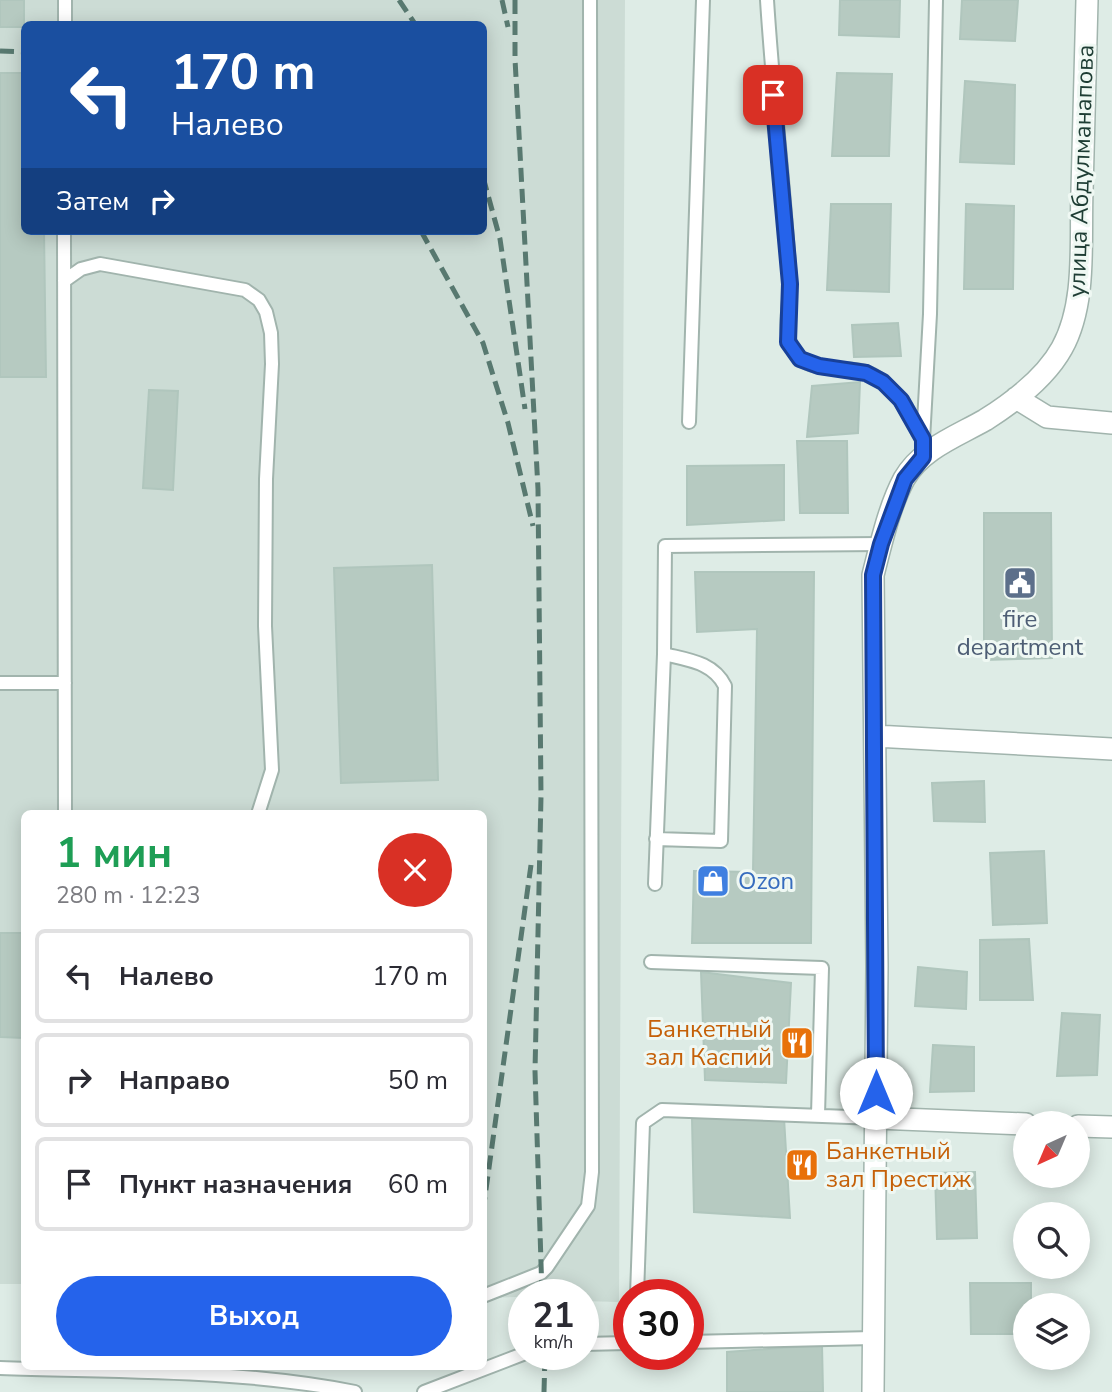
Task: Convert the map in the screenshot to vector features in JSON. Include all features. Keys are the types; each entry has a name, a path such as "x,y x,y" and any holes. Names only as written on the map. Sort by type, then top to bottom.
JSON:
{"street":[{"name":"улица Абдулманапова","path":"873,1392 876,1118 873,575 881,544 905,479 923,448 1016,398 1062,349 1074,317 1079,271 1087,0"},
{"path":"1016,398 1047,417 1112,423"},
{"path":"875,736 1112,749"},
{"path":"876,1118 1013,1123"},
{"path":"1090,1126 1112,1127"}],"lane":[{"path":"65,0 65,21"},
{"path":"487,1294 541,1273 547,1268 588,1206 592,1172 590,0"},
{"path":"689,422 703,0"},
{"path":"767,0 790,284 788,342 800,359 819,366 866,373 883,382 901,400 923,448"},
{"path":"923,448 930,314 936,0"},
{"path":"64,235 65,810"},
{"path":"64,281 81,269 100,264 246,290 258,300 266,312 271,333 272,365 266,479 265,626 272,771 259,810"},
{"path":"655,884 664,654 665,546 881,544"},
{"path":"656,839 721,841 725,686 719,674 701,663 664,654"},
{"path":"0,683 65,683"},
{"path":"651,962 822,968 818,1115"},
{"path":"638,1279 643,1123 650,1116 662,1110 876,1118"},
{"path":"704,1342 873,1338"},
{"path":"487,1368 508,1360"},
{"path":"0,1368 21,1369"},
{"path":"57,1370 201,1375 319,1385 355,1392"},
{"path":"424,1392 481,1370"}],"shaded area":[{"path":"0,0 625,0 619,1279 613,1279 613,1302 599,1301 599,1279 508,1279 508,1297 487,1298 487,810 21,810 21,1284 0,1284"}],"building":[{"path":"0,0 24,0 24,21 21,21 21,27 0,27"},
{"path":"840,0 900,0 899,37 839,35"},
{"path":"962,0 1018,0 1015,41 960,39"},
{"path":"0,73 21,73 21,235 44,235 46,377 0,377"},
{"path":"837,73 892,74 889,156 832,156"},
{"path":"965,81 1015,85 1014,164 960,162"},
{"path":"831,204 891,204 889,292 827,290"},
{"path":"966,204 1014,206 1013,289 964,289"},
{"path":"898,323 901,356 854,357 852,325"},
{"path":"860,382 858,433 807,437 812,386"},
{"path":"149,390 178,391 173,490 143,488"},
{"path":"797,441 847,441 848,513 800,513"},
{"path":"784,465 784,520 687,525 687,466"},
{"path":"984,513 1051,513 1052,658 984,660"},
{"path":"432,565 438,780 341,783 334,568"},
{"path":"695,572 814,572 811,943 692,943 694,871 753,872 757,629 697,632"},
{"path":"984,781 985,822 934,821 932,783"},
{"path":"1044,851 1047,923 993,925 990,853"},
{"path":"0,933 21,933 21,1038 0,1037"},
{"path":"1029,939 1033,1000 980,1000 980,940"},
{"path":"918,967 967,972 966,1009 915,1006"},
{"path":"701,972 791,983 786,1083 705,1080"},
{"path":"1062,1013 1100,1015 1097,1075 1057,1076"},
{"path":"933,1045 974,1047 974,1091 930,1092"},
{"path":"692,1118 784,1118 790,1218 694,1212"},
{"path":"975,1172 977,1238 937,1239 935,1173"},
{"path":"970,1283 1031,1283 1031,1293 1013,1293 1013,1334 971,1334"},
{"path":"822,1345 823,1392 727,1392 727,1352"}],"railway":[{"path":"399,0 413,21"},
{"path":"502,0 508,27"},
{"path":"515,0 515,59 538,489 541,796 535,1071 542,1279"},
{"path":"0,51 21,52"},
{"path":"487,192 500,239 525,409"},
{"path":"423,235 483,343 508,423 533,526"},
{"path":"487,1182 531,865"},
{"path":"544,1392 545,1370"}],"place":[{"name":"fire department","path":"1020,583"},
{"name":"Ozon","path":"713,881"},
{"name":"Банкетный зал Каспий","path":"797,1043"},
{"name":"Банкетный зал Престиж","path":"802,1165"}],"route":[{"path":"773,95 790,284 788,342 800,359 819,366 866,373 883,382 901,400 923,439 923,457 905,479 881,544 873,575 876,1093"}]}
